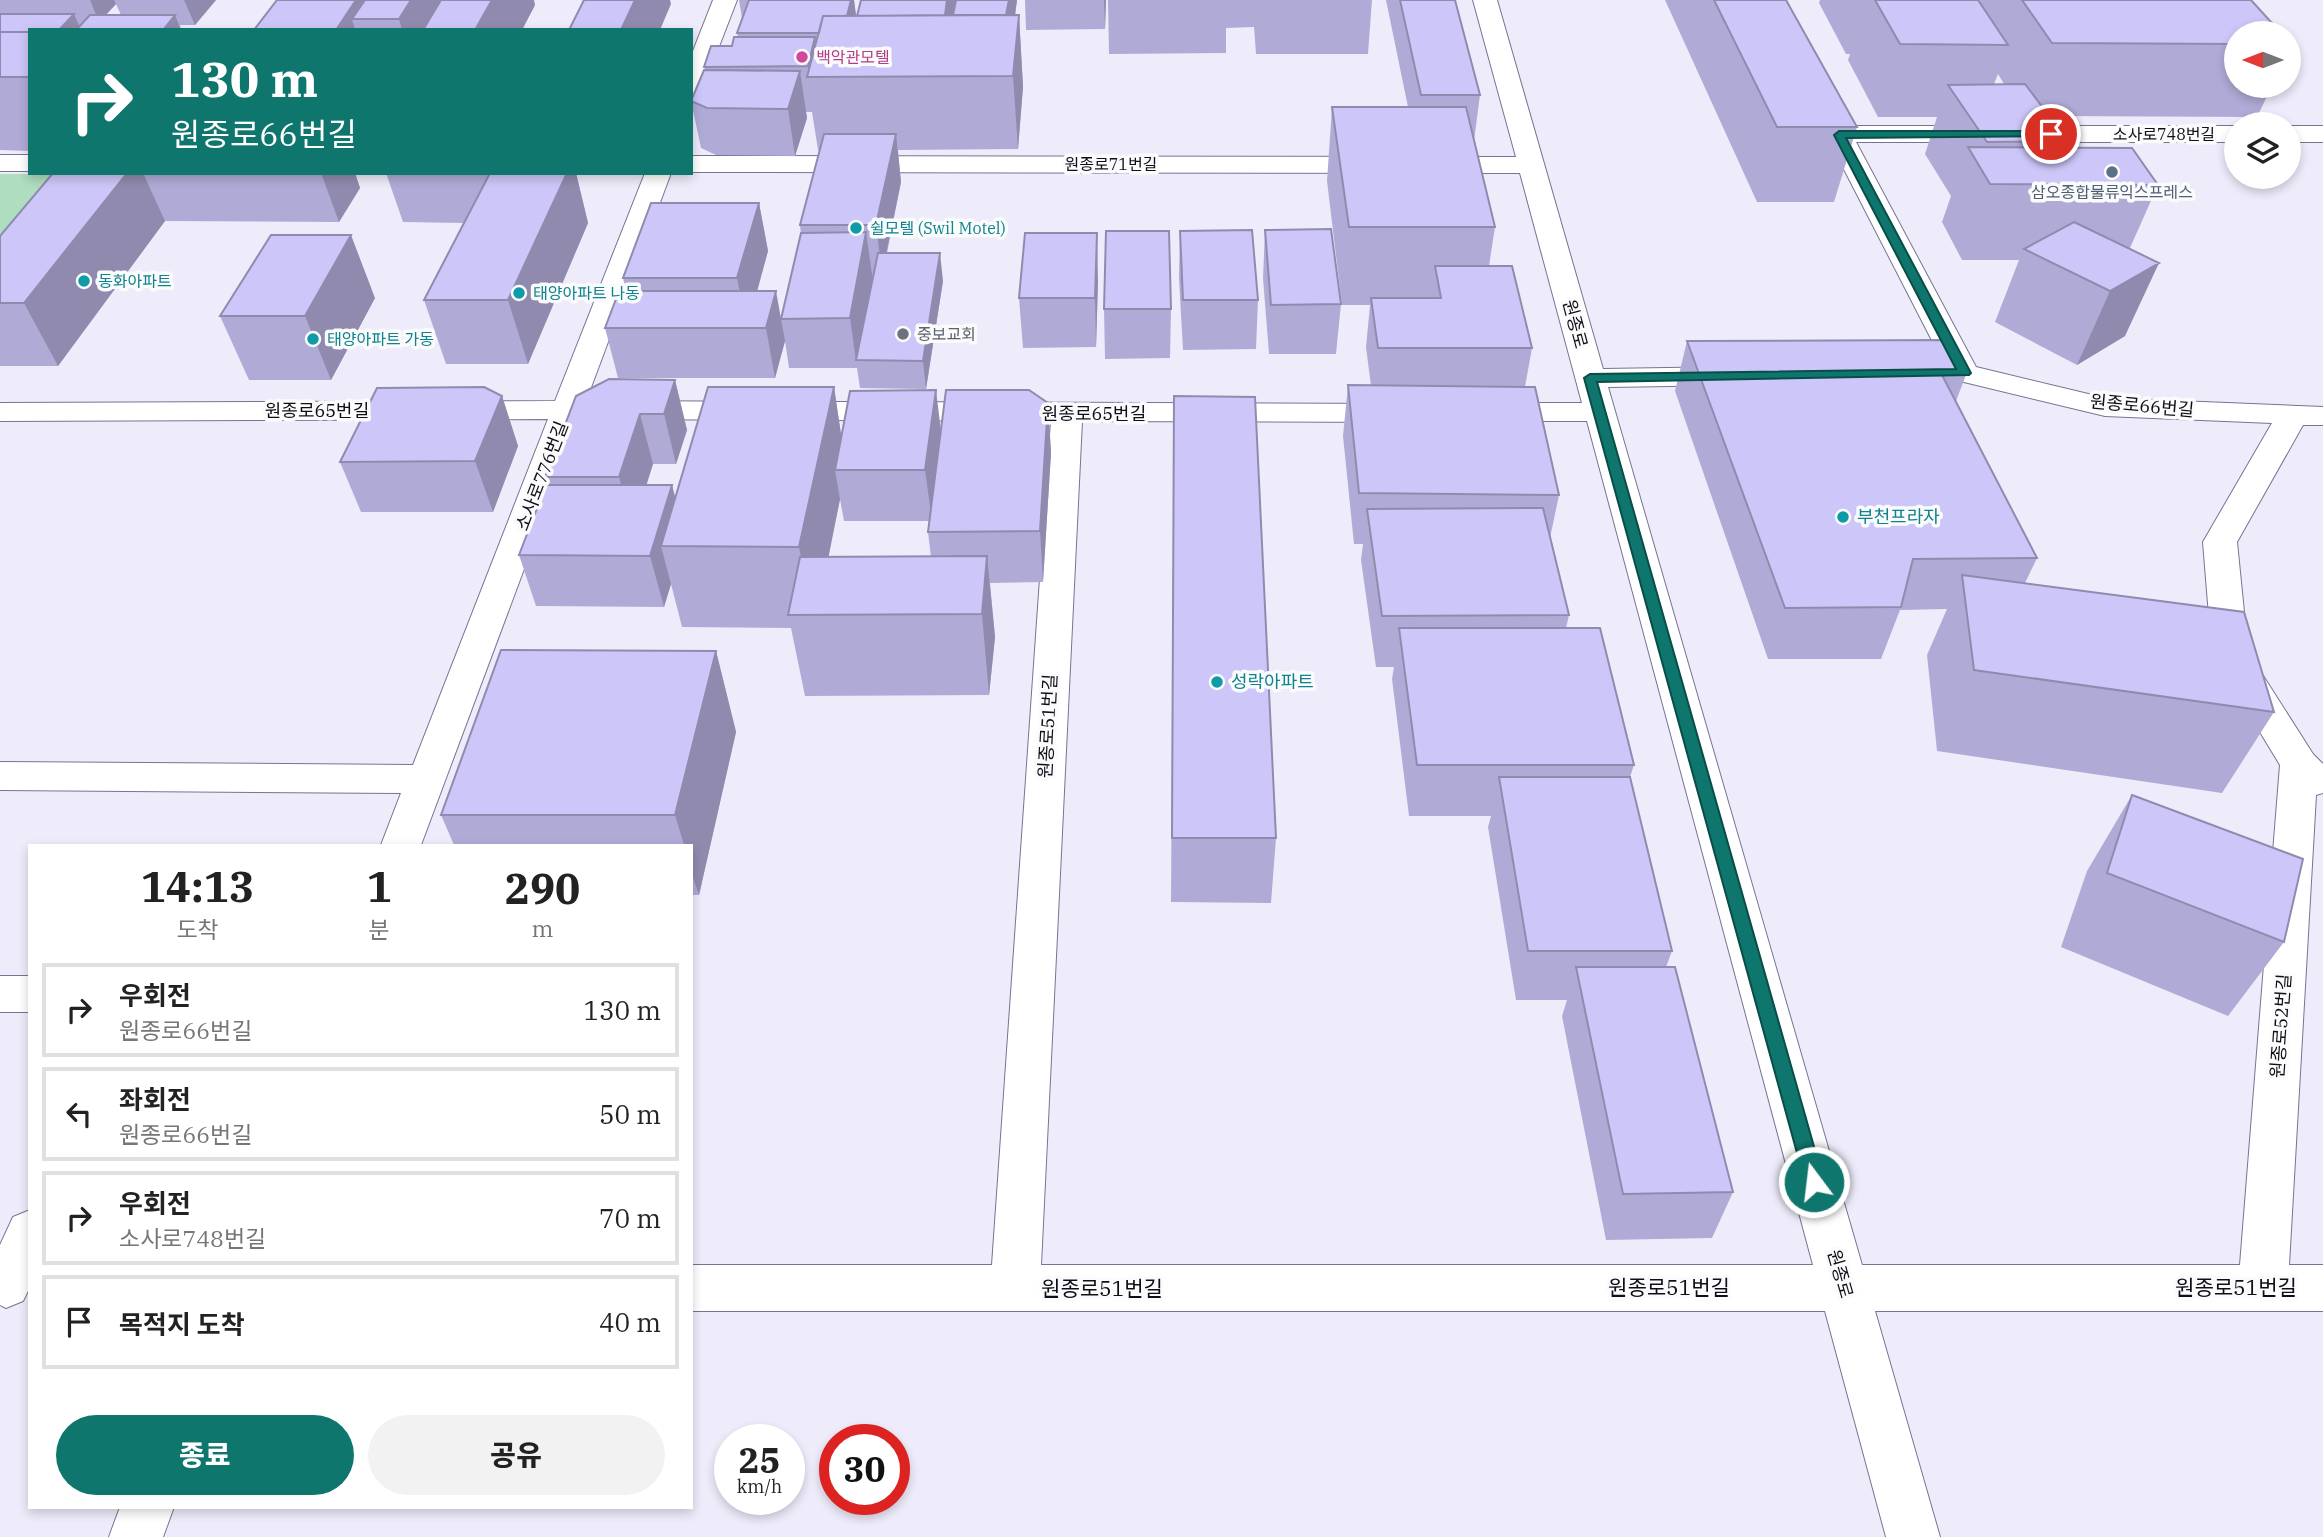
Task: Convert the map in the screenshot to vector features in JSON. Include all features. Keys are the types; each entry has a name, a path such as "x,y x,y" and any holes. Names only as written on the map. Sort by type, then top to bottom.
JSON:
{"street":[{"path":"693,83 725,0"},
{"name":"원종로","path":"1485,0 1913,1537"},
{"path":"1814,86 1964,373"},
{"name":"소사로748번길","path":"1839,135 2224,134"},
{"path":"2301,134 2323,134"},
{"path":"0,163 28,163"},
{"name":"원종로71번길","path":"693,164 1531,165"},
{"name":"소사로776번길","path":"401,844 657,175"},
{"name":"원종로66번길","path":"1881,374 1964,373 2105,407 2307,416"},
{"path":"1463,412 1756,376"},
{"name":"원종로65번길","path":"0,412 1422,412"},
{"name":"원종로51번길","path":"1015,1289 1067,414"},
{"name":"원종로52번길","path":"2263,1288 2311,776 2230,653 2220,542 2307,416"},
{"path":"0,776 426,779"},
{"path":"0,994 28,994"},
{"path":"12,1285 28,1238"},
{"name":"원종로51번길","path":"693,1288 2323,1288"},
{"path":"136,1537 146,1509"}],"green space":[{"path":"0,174 92,175 0,289"}],"building":[{"path":"277,0 356,0 337,28 256,28"},
{"path":"365,0 411,0 399,19 352,19"},
{"path":"441,0 492,0 476,28 424,28"},
{"path":"584,0 635,0 622,28 570,28"},
{"path":"749,0 851,0 847,16 823,16 819,33 737,33"},
{"path":"861,0 947,0 945,15 857,16"},
{"path":"956,0 1009,0 1006,15 953,15"},
{"path":"1400,0 1455,0 1480,95 1421,95"},
{"path":"1714,0 1786,0 1857,127 1777,127"},
{"path":"1875,0 1978,0 2008,45 1900,44"},
{"path":"2022,0 2251,0 2270,21 2224,21 2224,44 2052,43"},
{"path":"0,14 74,14 61,28 28,28 28,32 0,32"},
{"path":"90,15 175,15 165,28 78,28"},
{"path":"1019,15 1013,76 807,77 823,16"},
{"path":"0,32 28,32 28,77 0,77"},
{"path":"734,37 815,37 808,66 704,67 711,46 732,46"},
{"path":"704,70 800,71 788,109 707,108 693,102"},
{"path":"2025,84 2068,141 1987,142 1948,85"},
{"path":"1332,107 1466,107 1495,227 1349,227"},
{"path":"824,134 896,134 876,225 800,225"},
{"path":"1968,147 2132,148 2158,185 1990,184"},
{"path":"51,175 125,175 24,303 0,303 0,236"},
{"path":"489,175 566,175 508,300 424,300"},
{"path":"651,203 759,203 737,278 623,278"},
{"path":"2074,222 2159,263 2110,291 2024,249"},
{"path":"1331,229 1341,304 1271,305 1265,230"},
{"path":"1252,230 1258,300 1183,300 1180,231"},
{"path":"1106,231 1169,231 1171,309 1104,309"},
{"path":"866,232 850,318 781,319 801,233"},
{"path":"1025,233 1097,233 1095,298 1019,298"},
{"path":"271,235 351,235 305,316 220,316"},
{"name":"중보교회","path":"878,253 940,253 923,361 856,360"},
{"path":"1435,266 1512,266 1532,348 1378,348 1371,298 1441,298"},
{"path":"619,291 776,291 766,328 605,328"},
{"name":"부천프라자","path":"1947,340 1966,375 1942,375 2037,558 1913,559 1901,607 1785,608 1687,341"},
{"path":"609,379 675,380 664,414 640,414 619,477 545,477 576,396"},
{"path":"1348,385 1535,387 1559,495 1359,493"},
{"path":"484,387 502,396 475,461 340,462 377,388"},
{"path":"708,387 834,387 799,547 661,546"},
{"path":"936,390 925,470 835,470 850,391"},
{"path":"946,390 1029,390 1048,403 1040,531 928,532"},
{"name":"성락아파트","path":"1174,396 1255,397 1276,838 1172,838"},
{"path":"546,485 672,485 650,556 519,555"},
{"path":"1543,508 1569,615 1382,616 1367,509"},
{"path":"987,556 982,614 788,615 800,557"},
{"path":"1962,575 2244,612 2274,712 1974,670"},
{"path":"1399,628 1600,628 1634,765 1417,765"},
{"path":"501,650 716,651 675,815 441,815"},
{"path":"1499,777 1630,777 1672,951 1528,951"},
{"path":"2132,795 2303,859 2284,942 2107,873"},
{"path":"1576,967 1675,967 1733,1192 1623,1194"}],"place":[{"name":"백악관모텔","path":"802,57"},
{"name":"삼오종합물류익스프레스","path":"2112,172"},
{"name":"쉴모텔 (Swil Motel)","path":"856,228"},
{"name":"동화아파트","path":"84,281"},
{"name":"태양아파트 나동","path":"519,293"},
{"name":"중보교회","path":"903,334"},
{"name":"태양아파트 가동","path":"313,339"},
{"name":"부천프라자","path":"1843,517"},
{"name":"성락아파트","path":"1217,682"}],"route":[{"path":"1814,1182 1590,378 1964,373 1839,135 2051,134"}]}
